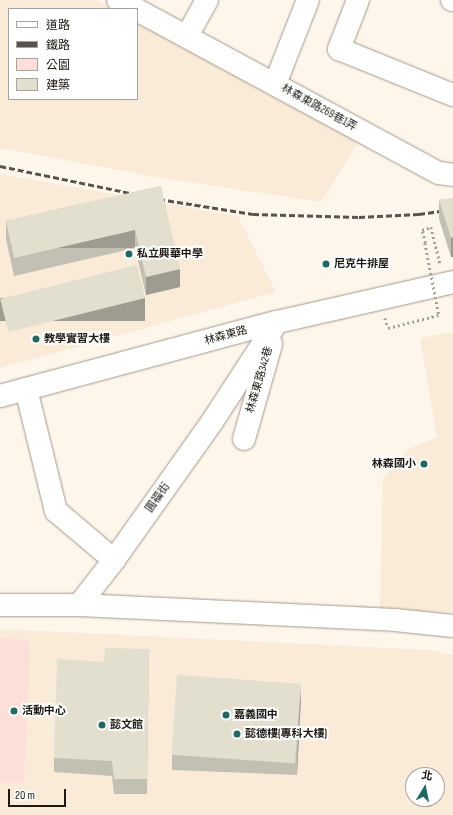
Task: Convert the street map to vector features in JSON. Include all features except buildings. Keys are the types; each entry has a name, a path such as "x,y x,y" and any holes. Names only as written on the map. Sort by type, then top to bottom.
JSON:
{"street":[{"name":"林森東路269巷1弄","path":"118,0 134,8"},
{"path":"187,36 207,0"},
{"path":"275,84 308,0"},
{"path":"358,0 339,48 453,95"},
{"name":"林森東路269巷1弄","path":"138,10 439,174 453,175"},
{"name":"林森東路","path":"0,396 277,322 453,282"},
{"name":"林森東路342巷","path":"244,438 277,322"},
{"name":"圓福街","path":"79,605 114,560 212,422 277,322"},
{"path":"26,389 56,511 114,560"},
{"path":"0,605 79,605 395,620 453,626"}],"path":[{"path":"388,328 439,315 422,230 431,227 438,257"}],"shaded area":[{"path":"0,0 95,0 110,8 8,8 8,100 138,100 138,23 360,139 321,202 156,177 0,148"},
{"name":"私立興華中學","path":"0,174 238,216 276,292 0,368"},
{"name":"林森國小","path":"453,332 453,612 380,610 383,478 409,449 437,437 420,338"},
{"name":"嘉義國中","path":"0,629 430,650 453,655 453,815 0,815"}],"green space":[{"name":"活動中心","path":"0,638 30,640 24,783 0,783"}],"railway":[{"path":"0,166 159,199 253,214 359,217 419,214 453,209"}],"place":[{"name":"私立興華中學","path":"129,254"},
{"name":"尼克牛排屋","path":"326,264"},
{"name":"教學實習大樓","path":"36,339"},
{"name":"林森國小","path":"424,464"},
{"name":"活動中心","path":"14,711"},
{"name":"嘉義國中","path":"226,715"},
{"name":"懿文館","path":"102,725"},
{"name":"懿德樓(專科大樓)","path":"237,734"}]}
